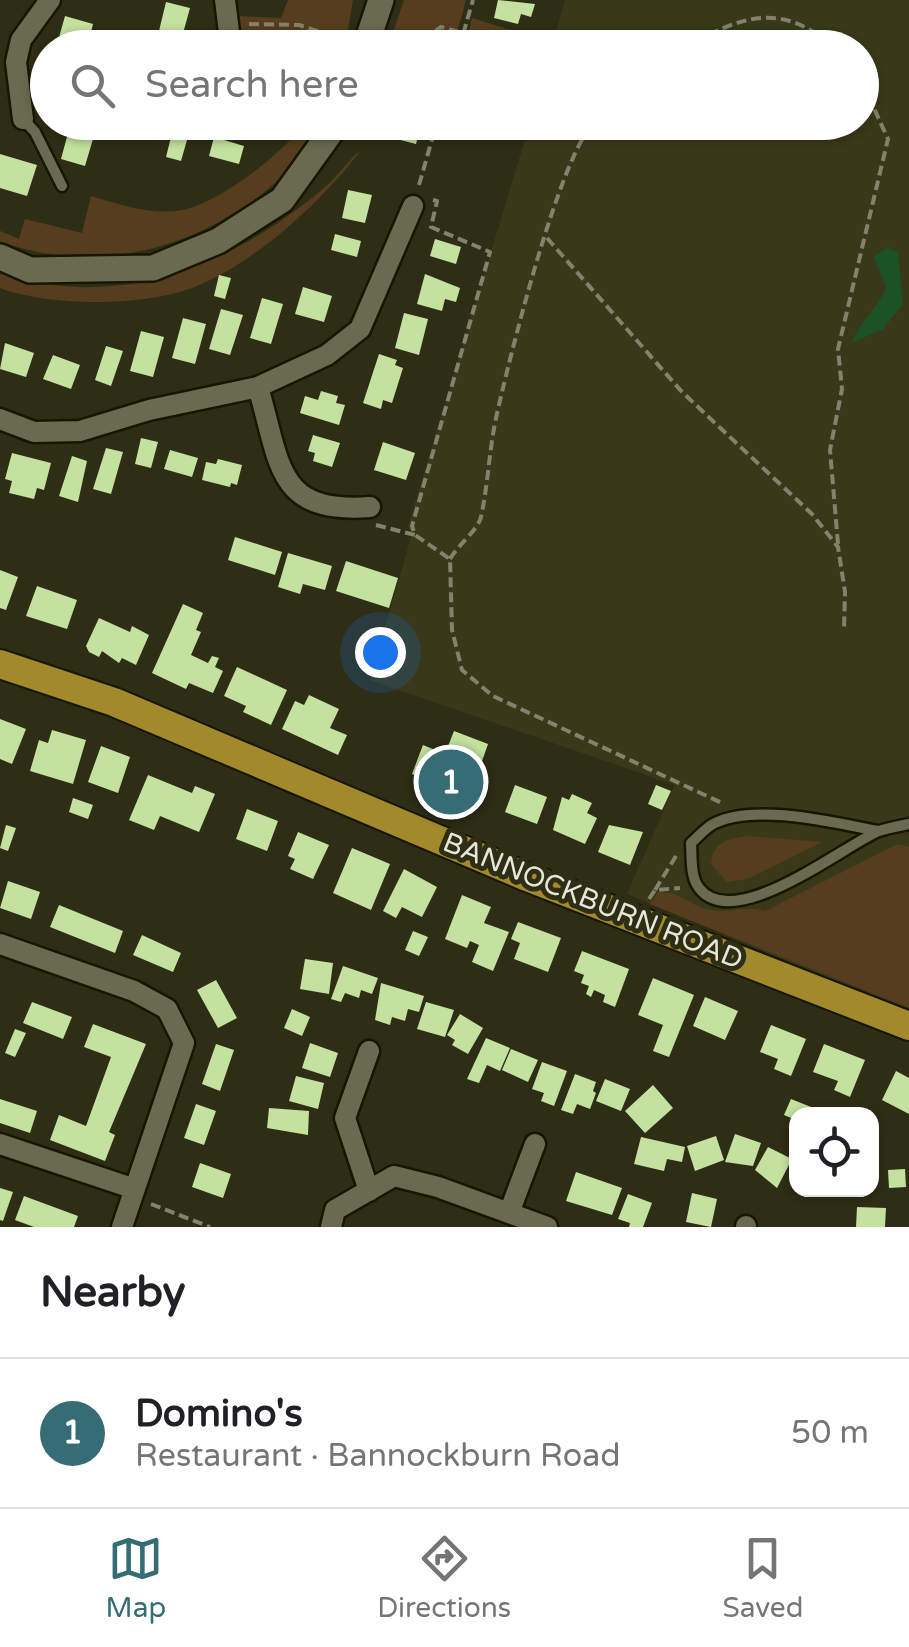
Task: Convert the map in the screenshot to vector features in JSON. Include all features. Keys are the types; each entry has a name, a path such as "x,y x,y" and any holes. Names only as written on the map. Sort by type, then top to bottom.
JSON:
{"main road":[{"name":"BANNOCKBURN ROAD","path":"0,664 114,702 637,920 909,1026"}],"street":[{"path":"23,118 16,62 21,40 50,0"},
{"path":"225,0 230,30"},
{"path":"371,30 381,0"},
{"path":"0,257 30,270 153,268 218,241 282,200 325,140"},
{"path":"0,419 34,432 80,431 148,410 258,387 326,356 360,329 415,200"},
{"path":"258,387 288,482 302,500 336,510 370,507"},
{"path":"0,944 134,990 167,1010 184,1043 122,1227"},
{"path":"369,1191 345,1118 370,1052"},
{"path":"0,1144 134,1193"},
{"path":"509,1213 535,1144"},
{"path":"331,1227 336,1210 394,1176 547,1227"}],"lane":[{"path":"23,118 30,126"},
{"path":"40,140 62,186"},
{"path":"878,832 812,818 746,816 714,823 691,843 692,869 700,889 717,900 748,900 878,832 909,824"}],"path":[{"path":"465,30 473,0"},
{"path":"715,30 755,8"},
{"path":"792,10 815,30"},
{"path":"230,26 275,21 306,30"},
{"path":"844,629 845,592 830,450 842,389 838,349 888,139 879,119"},
{"path":"415,535 412,526 490,252 431,227 436,201 415,200 432,140"},
{"path":"580,140 573,150 496,417 481,521 450,559 452,630 462,670 493,696 695,788 746,816"},
{"path":"547,238 682,392 812,514 838,547"},
{"path":"370,507 376,526 415,535 450,559"},
{"path":"637,920 678,853 691,843"},
{"path":"655,890 700,889"},
{"path":"134,1193 210,1227"}],"shaded area":[{"path":"288,0 353,0 348,30 236,30 231,11 238,16 281,18"},
{"path":"404,0 466,0 458,30 394,30"},
{"path":"565,0 909,0 909,1012 627,894 675,785 370,680 411,537 408,526 525,140 879,140 879,30 557,30"},
{"path":"472,18 511,30 469,30"},
{"path":"290,140 309,140 268,189 208,228 175,241 106,256 70,256 0,241 0,231 19,239 25,219 82,233 91,196 154,211 192,207 228,190"},
{"path":"361,150 327,190 287,228 243,261 197,286 152,298 98,302 45,299 0,288 0,273 45,284 88,287 131,284 212,259 288,216 329,184"},
{"path":"887,247 898,252 903,304 883,329 852,343 886,287 874,257"},
{"path":"746,836 823,842 747,879 726,882 711,863 715,850 727,840"},
{"path":"898,844 909,847 909,1008 650,904 658,892 666,892 710,910 765,911"}],"building":[{"path":"498,0 535,4 531,17 521,14 518,24 494,18"},
{"path":"166,2 190,8 184,30 159,30"},
{"path":"65,16 93,24 92,30 61,30"},
{"path":"66,140 93,140 85,166 61,159"},
{"path":"170,140 187,140 181,161 166,157"},
{"path":"213,140 244,146 239,164 209,156"},
{"path":"0,154 37,165 27,196 0,188"},
{"path":"348,190 372,195 365,223 342,218"},
{"path":"335,234 361,241 357,257 331,250"},
{"path":"435,239 461,247 456,264 430,256"},
{"path":"425,274 460,288 456,302 445,299 442,311 417,304"},
{"path":"219,275 231,278 225,299 214,296"},
{"path":"303,287 332,296 324,322 295,314"},
{"path":"262,298 283,304 271,344 250,338"},
{"path":"221,309 243,315 230,355 209,349"},
{"path":"404,313 428,319 419,355 395,348"},
{"path":"183,318 206,324 195,364 172,358"},
{"path":"141,331 164,337 153,377 130,371"},
{"path":"5,343 34,353 26,377 0,369"},
{"path":"106,346 123,351 111,386 95,380"},
{"path":"379,354 397,360 395,365 403,368 392,403 383,400 381,409 363,403"},
{"path":"53,355 80,365 71,389 43,379"},
{"path":"321,391 338,396 336,403 345,405 339,425 300,413 305,396 318,400"},
{"path":"313,435 340,443 332,467 313,461 315,453 308,451"},
{"path":"141,438 158,442 151,468 135,464"},
{"path":"383,442 415,453 406,480 374,470"},
{"path":"106,448 123,452 111,494 93,489"},
{"path":"170,450 198,458 192,477 164,469"},
{"path":"12,453 51,463 44,490 37,488 34,499 9,493 12,481 5,479"},
{"path":"72,456 87,461 78,502 59,496"},
{"path":"218,459 242,465 237,485 202,480 206,462 216,464"},
{"path":"235,537 282,552 275,575 228,560"},
{"path":"288,553 332,566 325,590 303,584 300,594 278,587"},
{"path":"346,561 398,578 389,608 336,591"},
{"path":"0,570 18,577 6,610 0,608"},
{"path":"37,586 77,600 67,629 26,616"},
{"path":"183,604 203,613 196,630 201,632 191,655 208,663 212,656 219,658 215,667 223,671 213,693 189,683 186,689 152,673"},
{"path":"99,618 130,632 132,626 149,635 136,665 122,658 119,663 102,651 99,657 89,652 86,646"},
{"path":"237,667 287,690 271,725 243,712 246,706 224,696"},
{"path":"309,695 339,709 330,728 347,735 338,755 282,729 295,701 304,705"},
{"path":"0,719 26,729 12,764 0,759"},
{"path":"52,730 86,740 73,784 30,771 39,740 48,743"},
{"path":"454,731 488,744 480,767 486,769 474,799 412,774 423,745 445,754"},
{"path":"101,746 130,757 118,793 88,782"},
{"path":"148,775 192,793 195,786 215,794 199,832 160,816 154,830 129,820"},
{"path":"515,785 547,797 537,824 505,812"},
{"path":"656,785 671,791 662,810 648,804"},
{"path":"572,794 592,803 587,813 597,818 585,844 553,830 562,797 569,800"},
{"path":"73,798 93,805 88,819 69,812"},
{"path":"247,809 278,821 267,851 236,839"},
{"path":"6,825 16,828 8,851 0,848"},
{"path":"609,825 643,832 630,865 598,852"},
{"path":"298,832 329,845 313,879 290,869 295,859 288,856"},
{"path":"352,848 390,864 371,910 333,893"},
{"path":"404,869 437,887 422,917 402,907 396,918 383,911"},
{"path":"8,881 40,892 31,919 0,908"},
{"path":"462,895 491,907 484,923 509,932 493,971 472,962 479,945 470,941 467,948 445,939"},
{"path":"59,905 123,931 115,953 50,927"},
{"path":"518,922 561,938 548,972 514,959 520,943 511,939"},
{"path":"413,931 428,937 419,956 405,950"},
{"path":"142,935 181,953 173,972 133,955"},
{"path":"582,951 629,969 615,1007 603,1002 605,995 594,990 591,997 586,994 589,986 581,983 584,975 574,971"},
{"path":"305,959 333,963 329,994 300,989"},
{"path":"343,966 378,978 372,994 361,990 359,998 345,993 341,1002 331,999"},
{"path":"653,978 694,995 669,1057 653,1051 663,1025 638,1015"},
{"path":"216,980 237,1018 218,1028 197,990"},
{"path":"381,983 424,996 419,1012 408,1009 405,1021 392,1017 390,1025 375,1020"},
{"path":"705,997 738,1011 725,1040 693,1026"},
{"path":"32,1002 72,1017 63,1039 23,1023"},
{"path":"426,1002 454,1010 445,1037 417,1029"},
{"path":"292,1009 310,1017 302,1036 284,1028"},
{"path":"460,1014 483,1028 468,1054 452,1045 455,1040 447,1035"},
{"path":"93,1024 146,1044 109,1132 115,1135 105,1161 50,1140 59,1115 86,1126 111,1057 84,1047"},
{"path":"771,1025 806,1039 791,1076 774,1069 778,1059 760,1052"},
{"path":"15,1029 26,1033 15,1057 5,1053"},
{"path":"486,1038 510,1048 500,1071 487,1065 479,1083 467,1079"},
{"path":"310,1043 338,1053 330,1077 302,1068"},
{"path":"216,1044 234,1050 220,1091 202,1084"},
{"path":"824,1044 865,1060 850,1097 834,1090 838,1081 813,1072"},
{"path":"511,1049 538,1060 528,1082 502,1070"},
{"path":"542,1062 567,1071 554,1106 541,1101 544,1093 532,1089"},
{"path":"896,1071 909,1078 909,1114 882,1100"},
{"path":"575,1074 596,1082 596,1093 590,1109 577,1104 573,1114 561,1110"},
{"path":"296,1076 324,1083 318,1109 289,1101"},
{"path":"605,1079 630,1089 621,1111 596,1101"},
{"path":"653,1085 673,1108 645,1133 625,1111"},
{"path":"0,1099 37,1111 30,1133 0,1123"},
{"path":"791,1099 811,1107 789,1107 789,1117 784,1115"},
{"path":"196,1104 216,1111 204,1145 184,1138"},
{"path":"269,1108 309,1111 308,1135 267,1128"},
{"path":"735,1134 761,1143 753,1166 725,1162"},
{"path":"716,1136 724,1160 695,1171 687,1146"},
{"path":"641,1137 685,1147 682,1162 667,1159 664,1171 634,1164"},
{"path":"768,1147 789,1158 777,1188 755,1170"},
{"path":"200,1163 231,1174 223,1198 192,1187"},
{"path":"905,1169 906,1187 889,1188 888,1170"},
{"path":"576,1172 622,1188 612,1215 566,1201"},
{"path":"0,1188 13,1192 3,1221 0,1220"},
{"path":"692,1193 717,1199 711,1227 686,1222"},
{"path":"628,1194 652,1203 643,1227 629,1227 630,1223 618,1219"},
{"path":"24,1196 78,1216 74,1227 34,1227 15,1220"},
{"path":"857,1207 886,1208 885,1227 856,1227"}],"place":[{"name":"Domino's","path":"451,782"}]}
